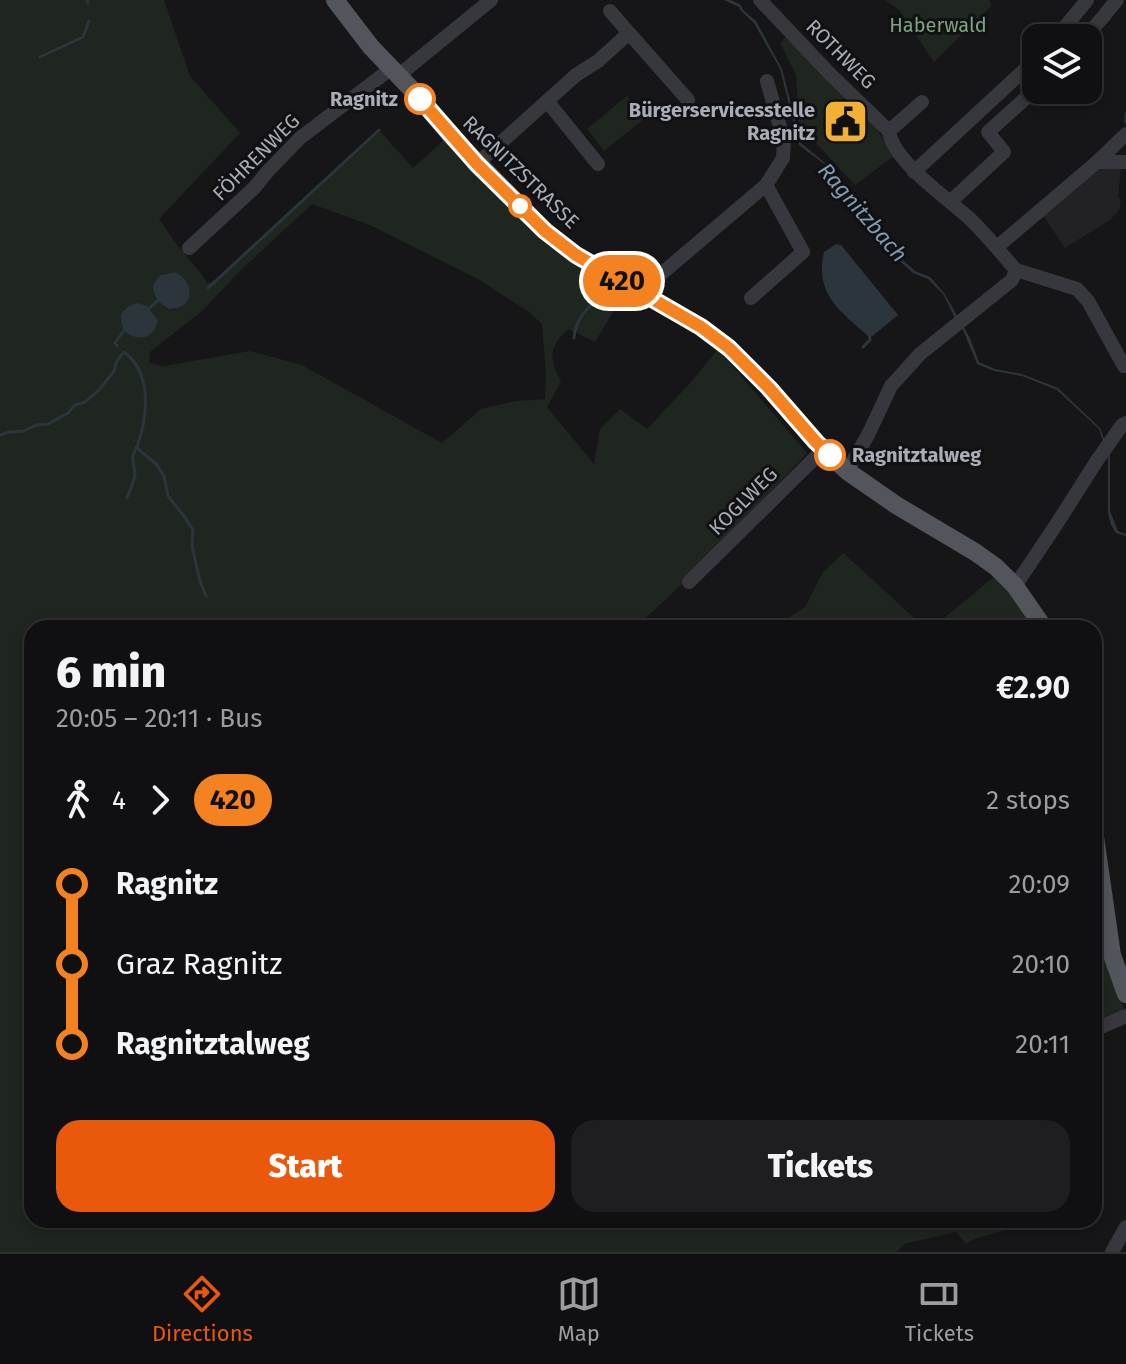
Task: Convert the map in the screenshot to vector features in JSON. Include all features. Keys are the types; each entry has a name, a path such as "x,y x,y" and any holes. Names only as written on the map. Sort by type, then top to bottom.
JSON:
{"main road":[{"name":"RAGNITZSTRASSE","path":"335,0 371,47 477,164 555,239 576,255 701,327 729,348 847,471 996,567 1015,586 1038,620"},
{"path":"1102,870 1126,994"}],"street":[{"name":"FÖHRENWEG","path":"189,248 254,188 300,138 384,74 395,71 491,0"},
{"name":"ROTHWEG","path":"760,0 890,134 914,172 970,219 1016,270"},
{"path":"1067,24 1087,0"},
{"path":"1096,24 1117,0"},
{"path":"610,11 688,100"},
{"path":"477,164 576,75 598,61 629,33"},
{"path":"914,172 1022,72"},
{"path":"641,291 766,185 783,158 784,141 767,81"},
{"path":"547,101 598,164"},
{"path":"890,134 922,102"},
{"path":"950,202 1004,152 988,132 1022,102"},
{"path":"997,247 1126,134"},
{"path":"1097,162 1126,162"},
{"path":"751,298 803,252 766,185"},
{"path":"847,471 891,386 920,354 1012,280 1016,270 1081,292 1126,366"},
{"path":"1015,586 1098,459 1126,423"},
{"name":"KOGLWEG","path":"689,582 824,449"},
{"path":"1102,1026 1126,1016"},
{"path":"1112,1252 1126,1227"}],"shaded area":[{"path":"1098,167 1121,167 1119,210 1110,220 1065,248 1042,214"}],"green space":[{"path":"0,0 164,0 190,76 240,133 159,219 207,283 213,283 379,130 413,168 445,139 625,292 595,342 568,329 552,354 561,382 547,407 594,464 600,429 620,409 647,429 718,349 807,453 644,620 24,620 24,1228 1011,1228 966,1244 956,1232 904,1244 897,1252 0,1252","holes":["312,204 370,225 478,279 542,324 545,399 516,401 481,409 442,443 302,365 250,351 164,366 149,363 150,352 202,311","176,272 175,310 163,306 160,275"]},
{"name":"Haberwald","path":"885,0 989,0 992,5 934,62 899,10"},
{"path":"786,37 876,126 895,155 855,185 799,125 796,75 780,43"},
{"path":"627,96 645,118 604,151 587,129"},
{"path":"843,553 916,620 785,620 805,607 823,572"},
{"path":"995,576 1026,606 1033,620 942,620"},
{"path":"1102,948 1125,1012 1102,1022"}],"water":[{"name":"Ragnitzbach","path":"724,0 741,5 756,21 782,69 801,143 825,163 896,254 915,271 930,277 944,293 970,338 979,362 995,369 1022,374 1058,388 1100,428 1110,454 1110,511 1118,531 1126,536 1116,533 1111,525 1108,513 1108,456 1099,429 1057,390 1022,376 994,371 977,364 943,294 928,279 913,273 894,256 824,164 799,145 780,69 754,23 739,7"},
{"path":"836,244 841,245 898,315 870,338 841,311 827,292 822,267 824,252"},
{"path":"176,272 187,283 189,295 183,305 169,309 154,293 153,285 160,275"},
{"path":"137,303 147,306 158,321 154,331 146,337 126,333 122,325 121,314"}],"waterway":[{"path":"40,57 83,37 89,21"},
{"path":"1126,114 1126,122"},
{"path":"208,288 379,130"},
{"path":"574,338 581,317 606,291 627,302 636,299"},
{"path":"146,311 161,298"},
{"path":"117,346 115,343 125,329"},
{"path":"863,347 870,340 869,334"},
{"path":"124,352 139,371 145,395 144,420 133,456 135,472 127,498"},
{"path":"0,435 48,424 68,413 75,405 85,402 114,371 122,354"},
{"path":"136,447 157,465 164,476 168,496 193,530 192,546 206,596"}],"bus line":[{"name":"420","path":"420,99 477,164 545,231 576,255 656,299 729,348 830,455"}],"place":[{"name":"Ragnitz","path":"420,99"},
{"name":"Bürgerservicesstelle Ragnitz","path":"846,122"},
{"name":"Ragnitztalweg","path":"830,455"}]}
